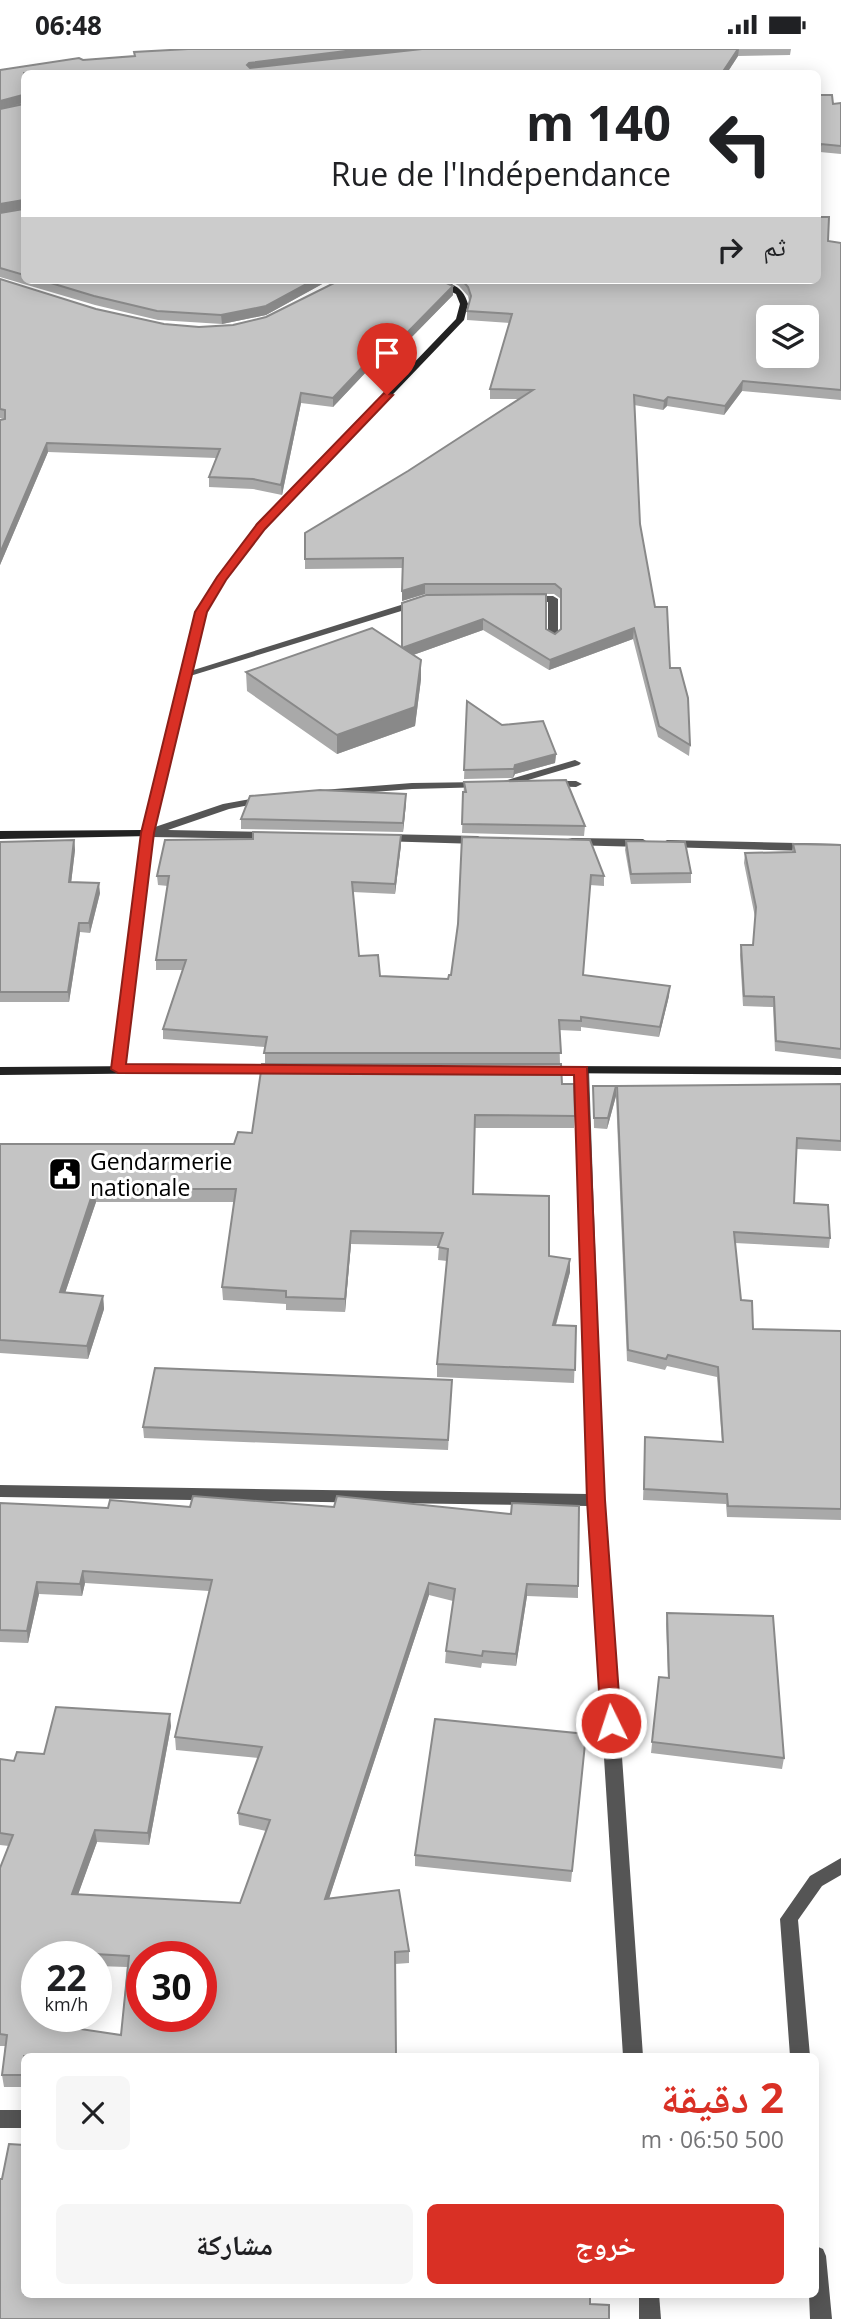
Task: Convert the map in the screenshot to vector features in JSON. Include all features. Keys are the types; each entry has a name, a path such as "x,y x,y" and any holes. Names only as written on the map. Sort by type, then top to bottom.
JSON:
{"main road":[{"path":"0,835 148,833 201,612 221,579 261,527 460,320 464,312 464,297 449,284"},
{"path":"0,1071 295,1069"},
{"path":"527,1070 841,1071"}],"street":[{"path":"514,599 553,599 553,639"},
{"path":"186,674 406,605 438,600"},
{"path":"501,785 575,762"},
{"path":"310,795 412,786 576,784"},
{"path":"148,833 249,800 285,797"},
{"path":"148,833 286,836"},
{"path":"118,1069 148,833"},
{"path":"369,838 494,840"},
{"path":"564,842 841,848"},
{"path":"582,1070 596,1500 633,2053"},
{"path":"0,1491 596,1500"},
{"path":"800,2053 789,1919 816,1881 841,1866"},
{"path":"0,2119 21,2119"},
{"path":"819,2294 821,2319"},
{"path":"649,2298 650,2319"}],"building":[{"path":"188,49 362,49 249,63 247,65 250,68 422,49 738,49 724,70 21,70 21,96 0,101 0,70 79,58 83,60 135,56 134,52"},
{"path":"821,95 832,95 833,104 841,103 841,146 821,144"},
{"path":"21,105 21,200 0,204 0,109"},
{"path":"21,210 21,274 0,268 0,213"},
{"path":"821,217 829,217 828,241 841,243 841,390 743,381 725,406 668,397 664,401 634,395 640,524 655,607 667,607 670,668 680,668 688,698 690,745 659,726 634,628 550,660 483,619 402,648 402,603 426,595 546,594 546,629 555,634 561,629 561,589 555,584 425,584 402,591 403,558 305,559 305,533 408,471 533,390 490,389 512,314 467,311 471,296 465,284 821,284"},
{"path":"0,279 96,309 164,324 199,327 233,325 266,317 332,284 453,286 399,341 393,340 375,363 367,362 333,398 301,393 281,485 253,479 209,477 220,449 47,443 0,553 0,420 5,419 5,410 0,409"},
{"path":"54,284 307,284 266,306 221,315 157,311"},
{"path":"372,628 421,660 415,707 337,735 246,672"},
{"path":"467,701 502,725 543,721 556,754 515,765 514,769 464,770"},
{"path":"566,780 585,826 462,824 463,792 466,792 464,782"},
{"path":"320,790 406,794 403,823 241,819 250,796"},
{"path":"253,832 401,835 395,884 352,882 359,956 378,955 380,976 448,979 451,975 458,924 462,837 590,840 604,876 591,875 583,975 670,986 660,1027 581,1017 581,1021 559,1020 561,1053 264,1053 267,1037 163,1029 186,960 156,960 169,876 157,876 165,840 253,839"},
{"path":"74,840 69,882 99,883 89,923 79,923 68,992 0,992 0,842"},
{"path":"626,841 685,842 691,873 631,874"},
{"path":"793,844 841,845 841,1049 776,1041 774,997 744,996 741,945 753,945 756,907 745,853 795,852"},
{"path":"262,1064 561,1064 562,1084 574,1084 575,1116 475,1115 473,1194 549,1196 549,1256 570,1259 553,1325 576,1326 575,1370 437,1364 448,1249 438,1247 443,1233 351,1231 345,1299 286,1297 286,1291 222,1287 236,1189 94,1189 60,1292 103,1296 87,1346 0,1340 0,1144 234,1144 238,1132 252,1133"},
{"path":"841,1084 841,1141 797,1138 794,1203 828,1205 830,1238 734,1232 741,1300 752,1301 753,1329 841,1331 841,1509 728,1506 727,1494 644,1489 645,1437 723,1442 718,1367 668,1355 666,1359 628,1350 617,1086"},
{"path":"593,1086 616,1086 608,1118 594,1118"},
{"path":"155,1368 452,1380 448,1440 143,1427"},
{"path":"193,1496 334,1507 337,1496 511,1514 512,1503 579,1506 578,1586 527,1584 516,1654 483,1651 482,1656 446,1651 455,1589 429,1583 325,1899 399,1890 409,1951 395,1952 396,2053 21,2053 21,2075 2,2075 7,2035 0,2034 0,1868 13,1835 0,1833 0,1759 14,1761 17,1752 44,1754 56,1707 170,1714 148,1833 95,1830 72,1894 240,1903 270,1820 238,1813 262,1747 175,1737 212,1580 83,1571 80,1584 37,1582 27,1631 0,1630 0,1503 108,1508 110,1500 190,1507"},
{"path":"667,1613 773,1616 784,1758 652,1742 659,1677 669,1678"},
{"path":"435,1719 586,1734 572,1871 415,1855"},
{"path":"9,2144 21,2145 21,2298 590,2298 590,2304 609,2305 609,2319 0,2319 2,2179"}],"place":[{"name":"Gendarmerie nationale","path":"65,1174"}],"route":[{"path":"387,395 261,527 221,579 201,612 148,833 118,1069 582,1070 596,1500 611,1723"}]}
